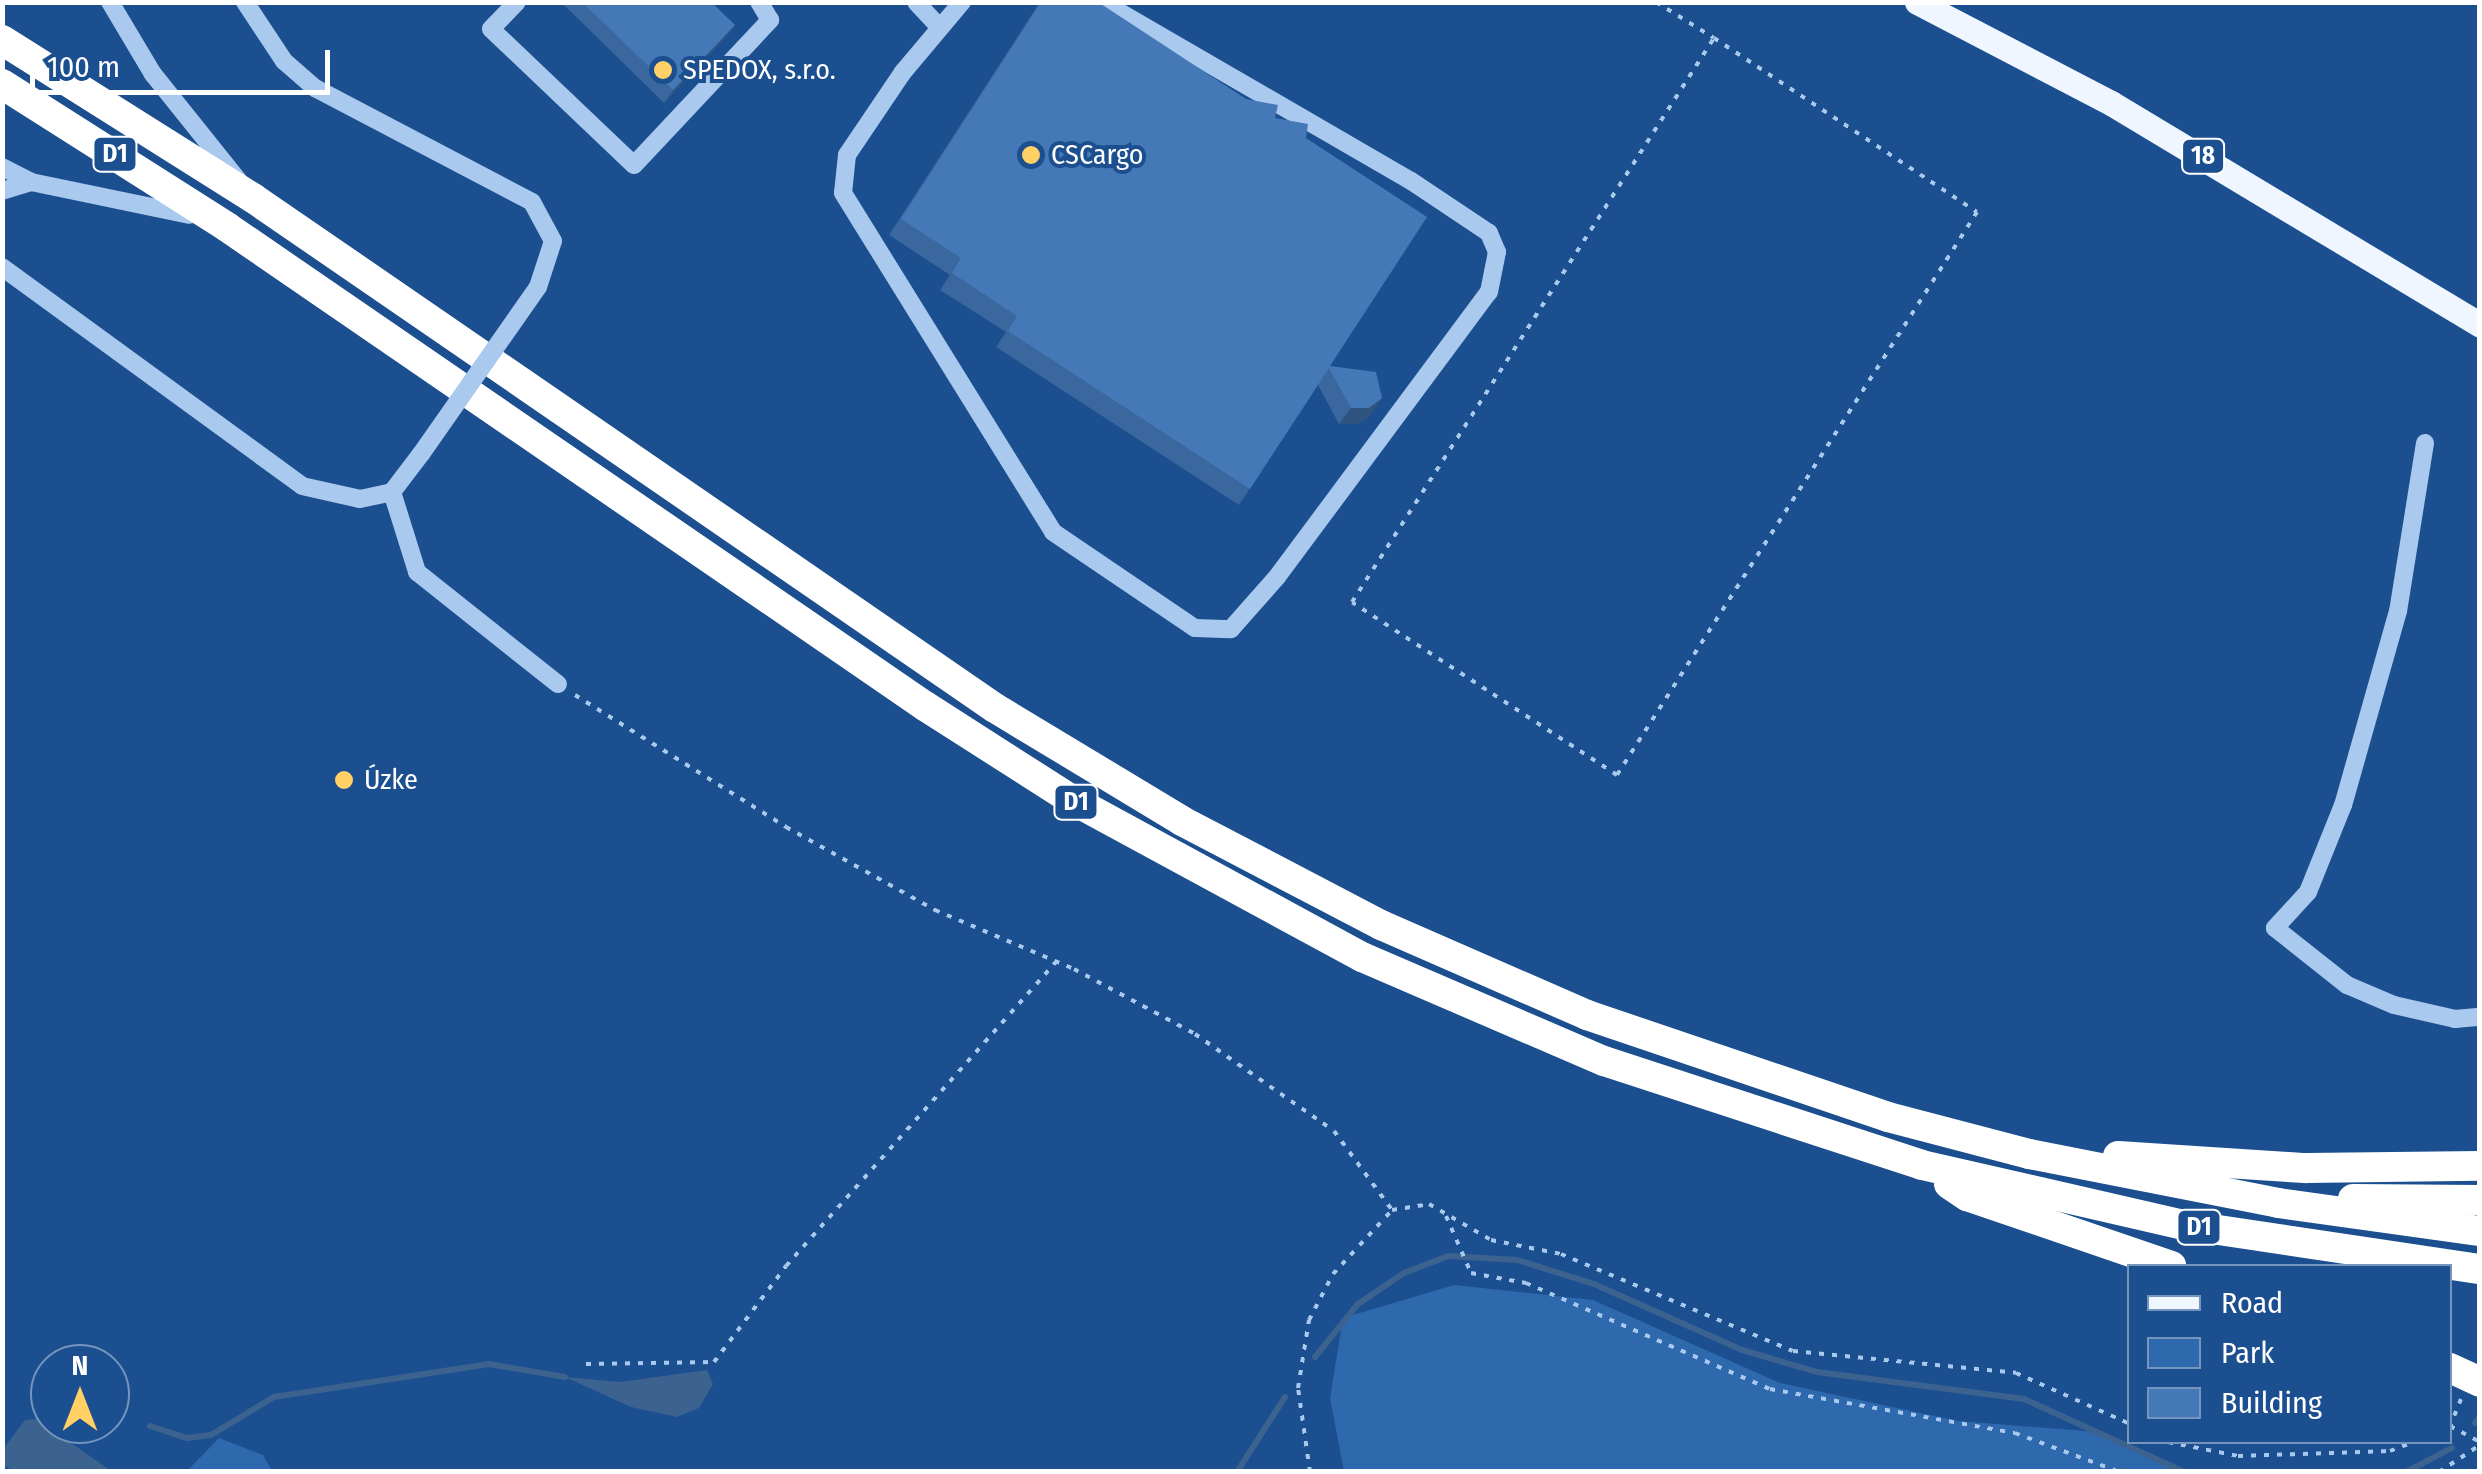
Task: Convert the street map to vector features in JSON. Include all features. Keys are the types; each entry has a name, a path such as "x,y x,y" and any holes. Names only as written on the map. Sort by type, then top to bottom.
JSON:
{"highway":[{"name":"D1","path":"2,40 253,198 995,708 1216,840 1382,924 1587,1015 1790,1087 2029,1154 2278,1203 2480,1231"},
{"name":"D1","path":"2,84 226,227 925,706 1069,798 1275,914 1604,1060 1922,1165 2186,1225 2447,1264"},
{"path":"2029,1154 2322,1168 2480,1166"},
{"path":"1922,1165 1967,1196 2165,1264"},
{"path":"2278,1203 2480,1200"},
{"name":"D1","path":"2452,1265 2480,1269"}],"main road":[{"name":"18","path":"1917,2 2128,113 2480,326"}],"street":[{"path":"2,267 302,486 360,499 392,492 538,287 553,241 532,202 315,88 284,61 245,2"},
{"path":"516,2 491,29 634,166 770,20 759,2"},
{"path":"916,2 938,26"},
{"path":"962,2 938,26 848,154 843,193 1053,532 1194,628 1231,629 1488,292 1496,252 1489,233 1411,182 1102,2"},
{"path":"110,4 152,74 253,198"},
{"path":"2,167 31,182 152,202 226,227"},
{"path":"2,191 31,182"},
{"path":"2425,443 2398,611 2343,805 2308,892 2275,928 2347,986 2455,1019 2480,1017"},
{"path":"392,492 417,572 558,684"}],"path":[{"path":"1656,2 1714,38 1977,212 1616,774 1352,602 1714,38"},
{"path":"558,684 836,855 936,910 1057,962 1196,1034 1334,1131 1376,1180 1392,1210"},
{"path":"586,1364 714,1362 786,1266 1057,962"},
{"path":"1310,1472 1298,1388 1308,1320 1333,1274 1392,1210 1429,1204 1491,1240 1562,1254 1794,1351 2016,1373 2066,1390 2127,1422"},
{"path":"1446,1216 1464,1259 1480,1277 1526,1284 1770,1388 2015,1433 2120,1472"},
{"path":"2452,1420 2464,1381"},
{"path":"2439,1472 2480,1443 2452,1427"},
{"path":"2178,1444 2238,1456 2390,1452 2408,1444"}],"green space":[{"path":"1454,1285 1593,1300 1780,1383 1958,1421 2098,1432 2185,1471 1344,1471 1330,1398 1343,1318"},
{"path":"219,1438 263,1455 272,1471 187,1471"}],"shaded area":[{"path":"707,1370 713,1384 699,1408 677,1417 631,1407 565,1377 620,1382"},
{"path":"25,1420 30,1420 30,1444 73,1444 109,1471 13,1471 4,1465 3,1449"}],"building":[{"name":"SPEDOX, s.r.o.","path":"582,2 711,2 735,25 673,90"},
{"path":"1041,2 1098,2 1246,99 1278,105 1275,118 1308,124 1306,138 1427,217 1330,366 1376,372 1382,398 1369,408 1351,408 1329,368 1250,489 1008,331 1017,316 952,273 961,258 901,219"}],"waterway":[{"path":"1315,1357 1358,1304 1404,1273 1448,1256 1517,1260 1594,1284 1742,1350 1817,1372 2024,1399 2185,1472"},
{"path":"150,1426 187,1438 211,1435 274,1397 489,1364 565,1377"},
{"path":"1237,1472 1285,1397"},
{"path":"2475,1423 2480,1417"},
{"path":"2406,1472 2452,1448"}],"place":[{"name":"SPEDOX, s.r.o.","path":"663,70"},
{"name":"CSCargo","path":"1031,155"},
{"name":"Úzke","path":"344,780"}]}
